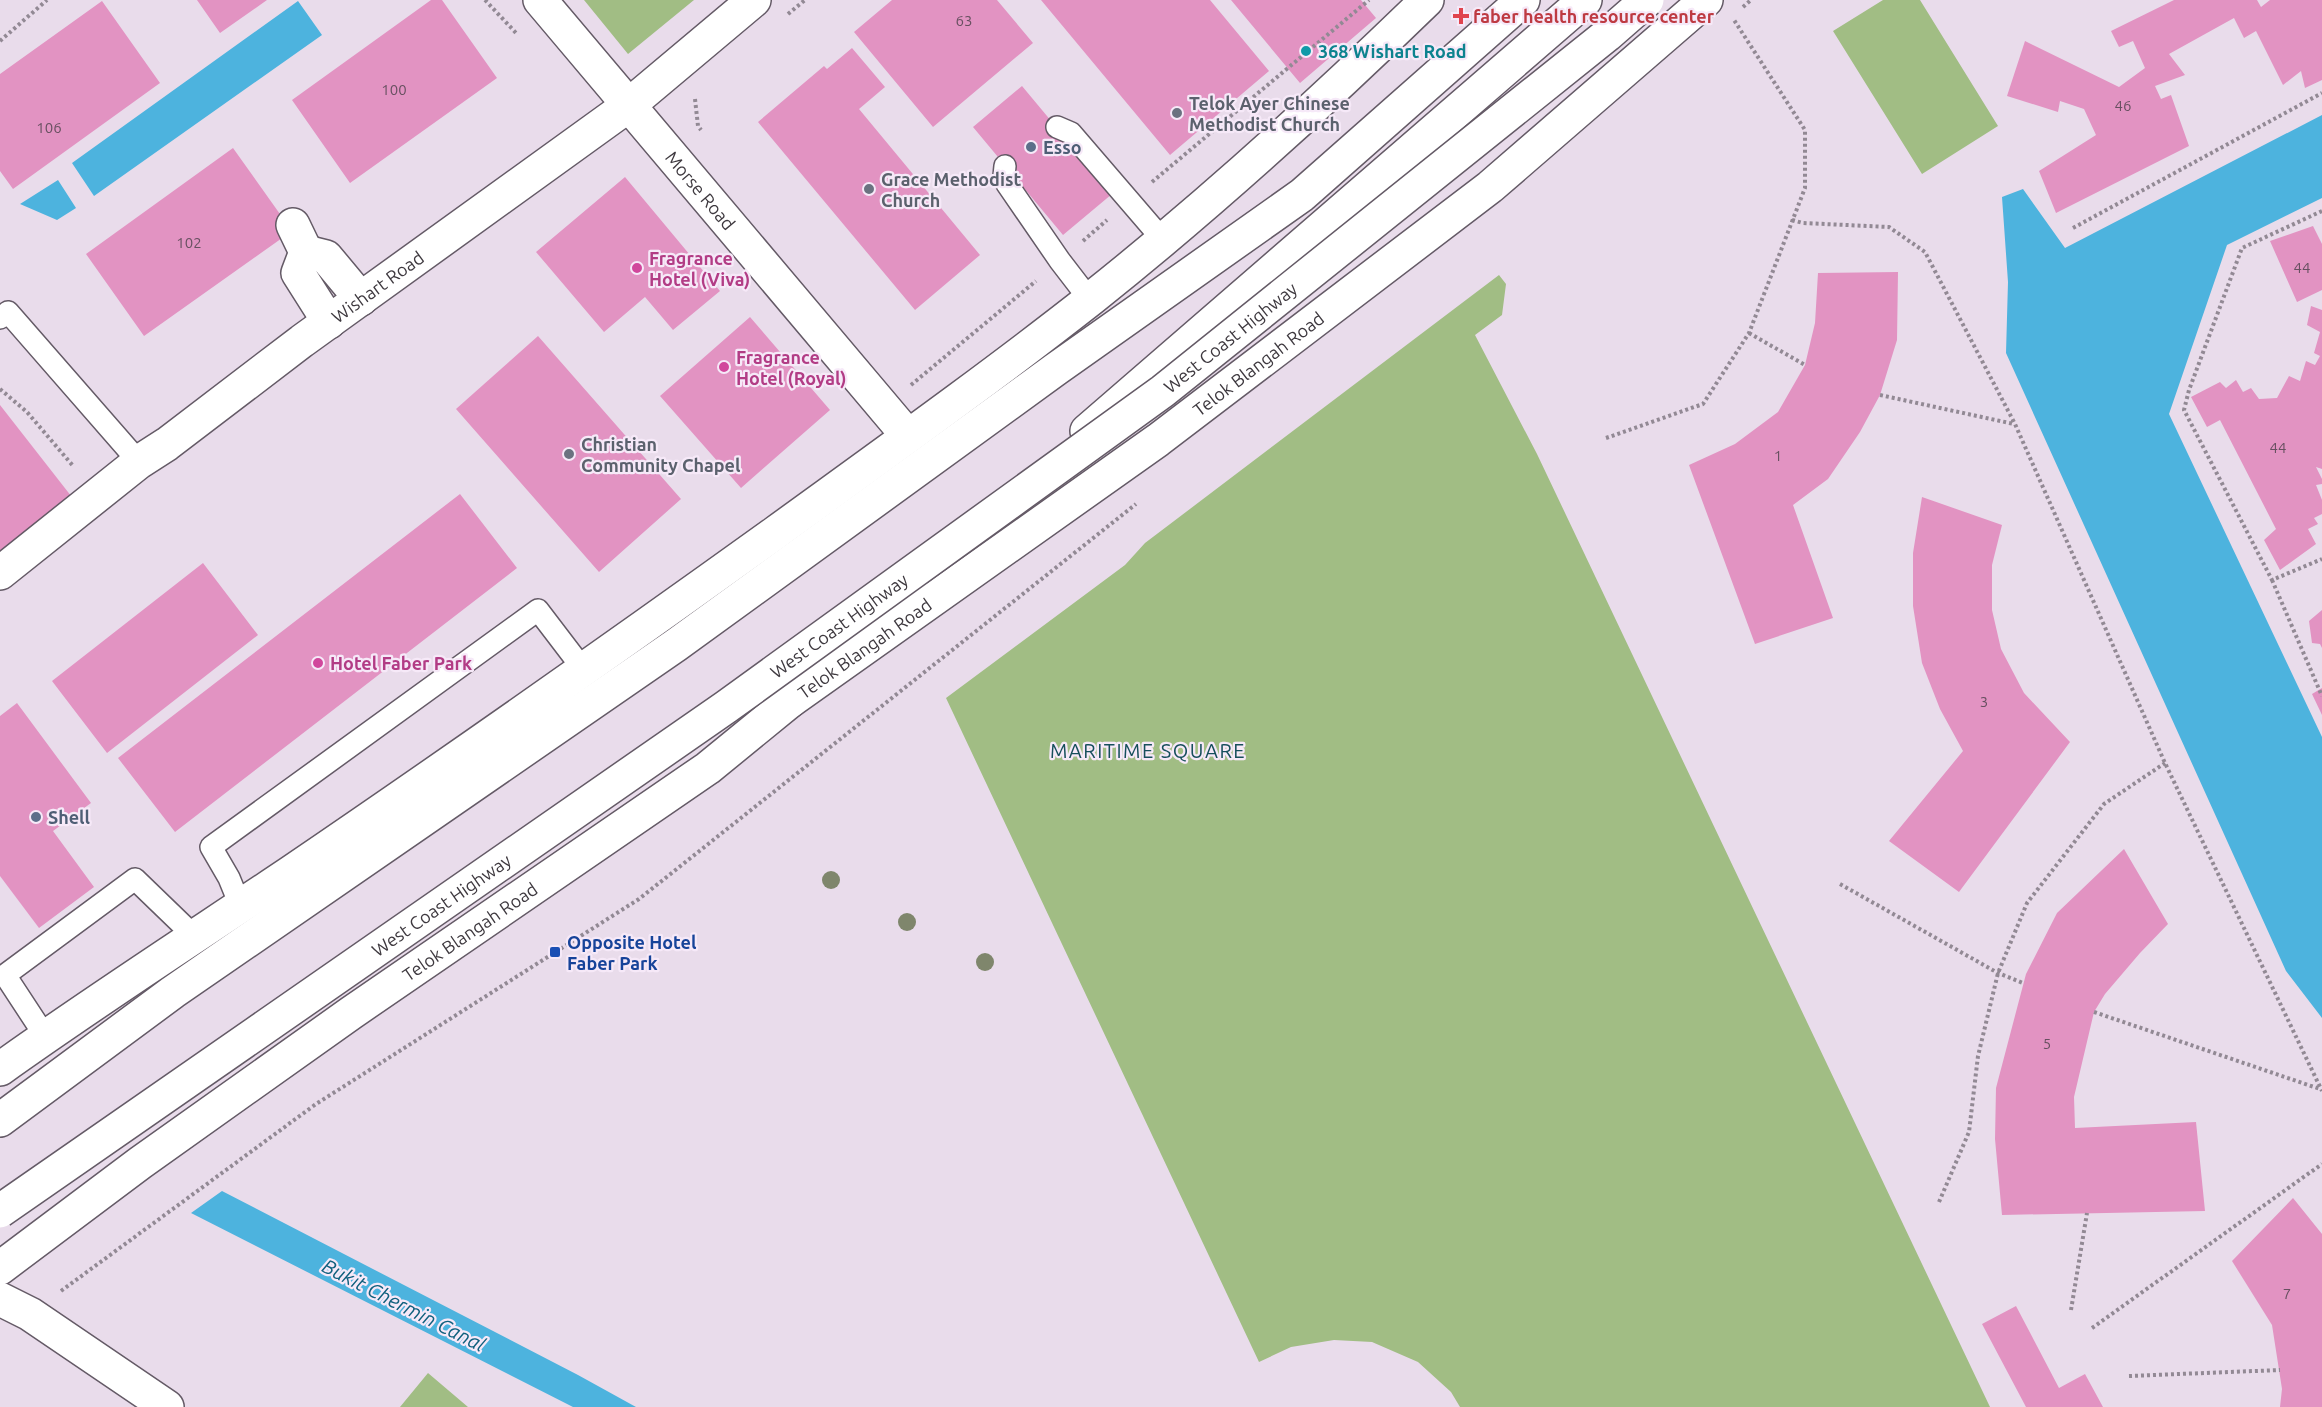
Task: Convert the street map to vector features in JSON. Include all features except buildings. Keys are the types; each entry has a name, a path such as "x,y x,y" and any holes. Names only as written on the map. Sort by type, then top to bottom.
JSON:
{"main road":[{"name":"Morse Road","path":"540,0 908,436"},
{"name":"Wishart Road","path":"0,573 139,462 167,444 329,322 628,105 754,0"},
{"path":"0,1120 172,992 676,645 1056,369 1302,195 1523,0"},
{"path":"790,701 940,558 1585,0"},
{"name":"West Coast Highway","path":"0,1211 726,707 1163,391 1607,35 1647,0"},
{"path":"0,1069 583,669 908,436 1090,300 1163,240 1324,99 1424,1"},
{"name":"Telok Blangah Road","path":"0,1268 140,1163 351,1012 708,768 790,701 1158,440 1491,187 1719,8"},
{"path":"329,322 298,273 299,239 326,257 361,299"},
{"path":"0,1299 30,1314 167,1407"}],"lane":[{"path":"1056,127 1071,133 1163,240"},
{"path":"1005,166 1004,176 1007,184 1090,300"},
{"path":"0,318 8,312 139,462"},
{"path":"240,906 229,878 211,847 538,610 583,669"},
{"path":"45,1036 5,975 135,879 194,936"}],"path":[{"path":"0,41 47,0"},
{"path":"779,21 805,0"},
{"path":"885,407 1369,0"},
{"path":"1738,11 1751,0"},
{"path":"1606,438 1703,404 1749,333 1805,188 1805,130 1719,8"},
{"path":"693,91 698,126 706,136"},
{"path":"2073,228 2322,93"},
{"path":"2322,211 2242,248 2189,390 2184,410 2272,580 2322,696"},
{"path":"1792,220 1803,223 1889,227 1925,252 2015,424 2165,763 2321,1090"},
{"path":"1749,333 1805,365"},
{"path":"905,374 913,384"},
{"path":"0,388 27,412 79,473"},
{"path":"1880,395 2015,424"},
{"path":"30,1314 316,1104 639,899 1137,504"},
{"path":"2272,580 2322,559"},
{"path":"1939,1202 1969,1132 1978,1056 1998,973 2027,903 2104,804 2165,763"},
{"path":"1840,884 1998,973 2023,983"},
{"path":"2094,1012 2321,1090"},
{"path":"2092,1328 2322,1164"},
{"path":"2071,1310 2087,1213"},
{"path":"2129,1376 2280,1370"}],"green space":[{"path":"584,0 694,0 628,54"},
{"path":"1883,0 1920,0 1998,126 1922,174 1833,31"},
{"path":"1499,275 1506,284 1502,315 1475,335 1537,454 1990,1407 1460,1407 1451,1392 1418,1362 1372,1342 1334,1340 1291,1347 1259,1362 946,698 1125,565 1145,543"},
{"path":"428,1373 468,1407 400,1407"}],"water":[{"path":"298,1 322,35 94,196 72,163"},
{"path":"2322,115 2322,198 2227,245 2169,414 2322,737 2322,1018 2286,971 2006,353 2008,282 2002,197 2023,189 2065,248"},
{"path":"58,180 76,208 57,220 20,204"},
{"name":"Bukit Chermin Canal","path":"222,1191 636,1407 573,1407 191,1213"}],"place":[{"name":"faber health resource center","path":"1461,16"},
{"name":"368 Wishart Road","path":"1306,51"},
{"name":"Telok Ayer Chinese Methodist Church","path":"1177,113"},
{"name":"Esso","path":"1031,147"},
{"name":"Grace Methodist Church","path":"869,189"},
{"name":"Fragrance Hotel (Viva)","path":"637,268"},
{"name":"Fragrance Hotel (Royal)","path":"724,367"},
{"name":"Christian Community Chapel","path":"569,454"},
{"name":"Hotel Faber Park","path":"318,663"},
{"name":"Shell","path":"36,817"},
{"name":"Opposite Hotel Faber Park","path":"555,952"}],"district":[{"name":"MARITIME SQUARE","path":"1148,750"}]}
